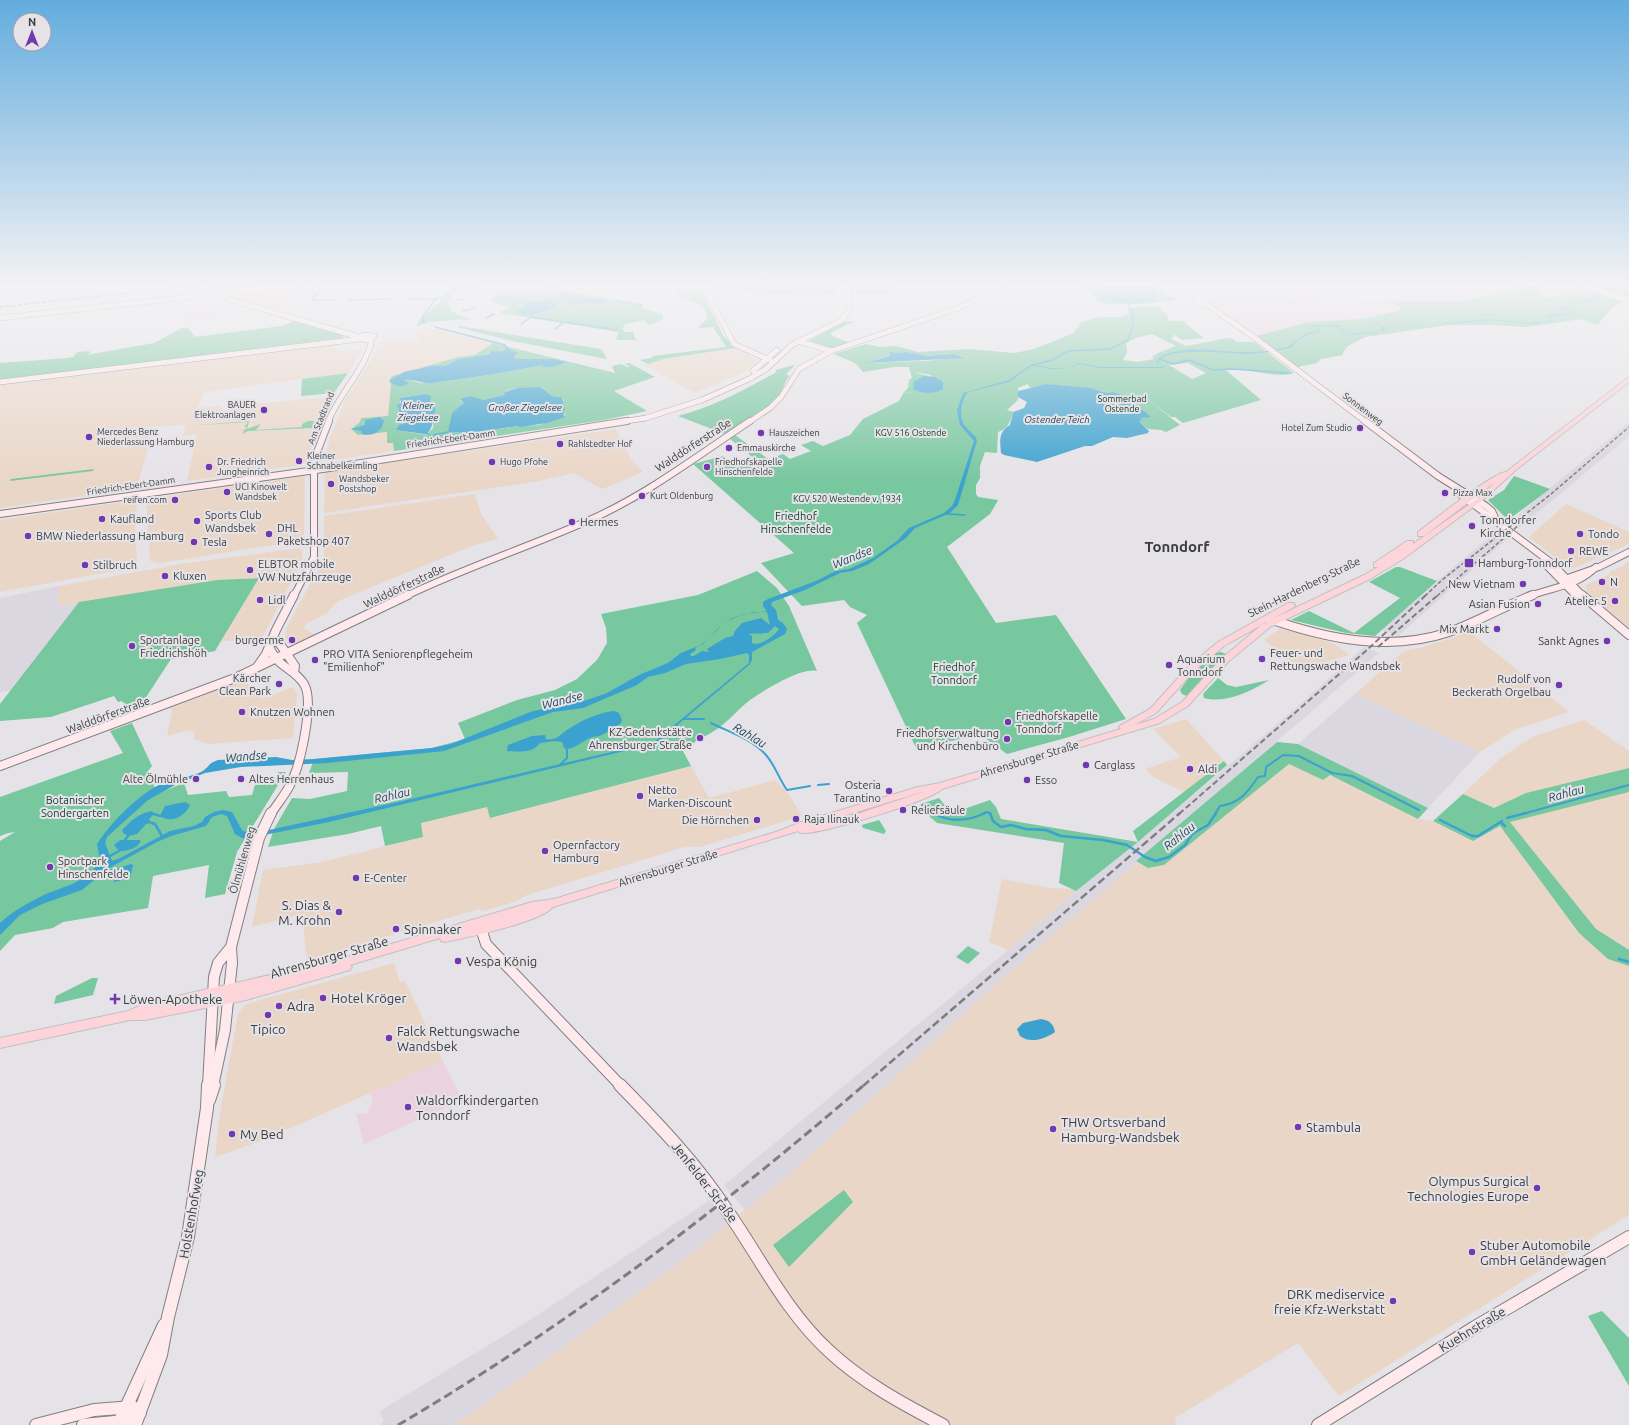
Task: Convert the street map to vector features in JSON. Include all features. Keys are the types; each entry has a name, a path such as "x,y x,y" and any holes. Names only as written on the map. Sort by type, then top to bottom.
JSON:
{"main road":[{"name":"Stein-Hardenberg-Straße","path":"1117,732 1153,711 1166,699 1192,669 1232,636 1270,619 1372,567 1408,544 1503,480 1510,472 1629,380"},
{"name":"Stein-Hardenberg-Straße","path":"1117,732 1157,721 1172,713 1189,700 1231,654 1270,619"},
{"name":"Ahrensburger Straße","path":"0,1043 130,1016 145,1016 480,926 535,913 554,903 783,833 818,828 864,815 926,795 941,786 1117,732"}],"street":[{"path":"0,382 280,348"},
{"name":"Am Stadtrand","path":"255,669 263,661 272,643 276,630 314,557 314,460 334,407 370,348"},
{"path":"743,348 774,361"},
{"name":"Friedrich-Ebert-Damm","path":"314,468 627,419 721,388 749,374 781,348"},
{"name":"Friedrich-Ebert-Damm","path":"0,513 646,418 702,400 728,389 758,374 787,348"},
{"path":"823,348 831,351"},
{"name":"Walddörferstraße","path":"0,766 166,706 255,669 449,576 606,512 637,495 766,411 781,398 799,369 838,348"},
{"name":"Sonnenweg","path":"1267,348 1438,476 1444,483 1472,500 1538,554 1594,611 1629,635"},
{"path":"755,354 775,352"},
{"path":"1270,619 1341,638 1370,641 1406,641 1425,638 1450,631 1566,581 1589,574 1596,567 1629,552"},
{"path":"276,659 272,643 280,644 286,654"},
{"name":"Ölmühlenweg","path":"286,654 295,666 294,672"},
{"name":"Ölmühlenweg","path":"228,994 233,960 231,947 261,834 275,806 291,784 299,762 306,730 308,697 305,685 294,672 286,670 276,659"},
{"name":"Jenfelder Straße","path":"480,926 486,944 586,1050 631,1095 693,1164 723,1203 780,1289 818,1340 849,1368 943,1425"},
{"name":"Ölmühlenweg","path":"212,997 218,963 231,947"},
{"name":"Holstenhofweg","path":"207,1108 219,1062 228,994"},
{"name":"Holstenhofweg","path":"137,1419 161,1355 168,1318 188,1237 207,1108 212,997"},
{"name":"Kuehnstraße","path":"1318,1425 1475,1326 1629,1236"},
{"name":"Holstenhofweg","path":"119,1423 168,1318"},
{"path":"36,1425 94,1410 126,1406 135,1407 137,1419 130,1419 119,1423 83,1425"}],"shaded area":[{"path":"290,348 336,348 337,352 363,349 348,373 205,392 197,408 220,406 222,409 228,409 252,404 332,397 306,462 301,465 187,481 197,434 183,436 186,425 130,428 129,431 147,430 152,432 137,488 0,508 0,384"},
{"path":"377,348 485,348 475,355 400,373 390,381 388,416 361,418 360,422 352,427 358,435 387,432 388,443 393,443 394,451 324,461 329,441 345,400"},
{"path":"736,348 760,362 741,374 695,393 644,365 663,359"},
{"path":"1629,422 1629,436 1625,440 1519,528 1510,522"},
{"path":"616,429 631,459 643,472 602,489 574,473 533,482 324,513 325,472"},
{"path":"305,476 304,537 299,541 160,563 150,561 146,499"},
{"path":"475,494 481,514 498,539 474,545 338,601 326,614 306,624 304,628 315,635 292,646 285,641 286,629 324,558 324,516"},
{"path":"137,500 135,525 137,563 131,568 0,592 0,520"},
{"name":"Tondo","path":"1566,504 1629,532 1629,544 1572,569 1569,568 1529,537"},
{"path":"1498,531 1508,538 1398,636 1382,630 1452,568"},
{"path":"300,548 302,549 302,558 299,567 261,640 222,641 259,578 217,580 57,606 59,586 181,564"},
{"path":"1629,561 1629,628 1587,593 1586,585 1610,574 1609,572 1625,565 1624,564"},
{"path":"59,586 57,606 79,602 12,690 0,692 0,598"},
{"path":"1281,628 1335,644 1349,655 1301,669 1264,640"},
{"path":"1470,632 1569,712 1516,729 1480,752 1355,694 1404,651 1421,648"},
{"path":"1364,647 1379,653 988,991 792,1172 745,1210 724,1185 1008,950 1078,889 1138,842 1304,701"},
{"path":"245,680 261,699 293,687 297,693 293,738 208,744 194,739 195,732 189,730 167,736 172,711 170,708"},
{"path":"1355,694 1480,752 1428,808 1298,744"},
{"path":"1186,719 1224,761 1184,792 1155,778 1145,769 1181,757 1153,729"},
{"path":"1584,720 1629,751 1629,768 1526,793 1494,808 1463,794 1501,758 1534,736"},
{"path":"1289,764 1323,780 1329,775 1418,819 1433,821 1473,841 1500,826 1579,933 1608,959 1629,966 1629,1215 1339,1396 1298,1343 1175,1418 1176,1425 452,1425 473,1412 683,1260 792,1172 988,991 1136,861 1148,868 1164,865"},
{"path":"691,766 709,798 775,780 788,793 802,816 700,847 684,847 527,895 514,902 484,911 479,909 307,960 302,914 252,927 263,870 322,862 423,837 421,823 487,806 491,818"},
{"path":"1629,792 1629,950 1596,929 1510,822"},
{"path":"1002,879 1051,888 1078,889 1008,950 989,942"},
{"path":"394,963 400,982 405,981 443,1061 261,1141 215,1157 220,1113 238,1013 246,1004"},
{"name":"Waldorfkindergarten Tonndorf","path":"443,1061 462,1100 364,1144 356,1113 367,1114 373,1101 370,1093"},
{"path":"710,1200 729,1223 683,1260 473,1412 452,1425 379,1425 384,1422 380,1411 533,1318"}],"green space":[{"path":"123,348 259,348 0,381 0,363 68,358 74,357 74,355 78,352 89,351 90,353 87,355"},
{"path":"485,348 515,348 615,373 612,366 621,364 627,367 630,366 625,364 629,363 655,377 614,391 647,411 604,420 394,451 393,443 387,443 387,432 358,435 351,429 360,422 361,418 388,416 391,384 389,381 392,376 402,373 390,380 391,382 407,379 420,383 432,383 544,365 546,367 565,364 566,362 558,360 535,359 543,361 532,362 536,363 548,361 526,366 519,363 521,360 525,360 500,359 510,356 514,358 514,356 518,353 507,349 458,359 445,366 430,366 415,369 459,357 475,355","holes":["516,388 540,388 552,396 561,397 564,402 562,405 563,413 566,416 539,425 518,426 472,433 448,432 455,412 464,403 460,400 483,400 504,395 506,391","425,394 436,410 433,428 427,435 396,430 410,423 403,421 398,413 400,413 400,398"]},
{"path":"552,348 601,349 607,359"},
{"path":"714,348 732,348 663,359 648,364 640,360 651,358 653,356"},
{"path":"852,348 905,348 918,352 968,349 1015,353 1034,349 1127,348 1127,352 1123,360 1137,362 1154,359 1152,357 1170,348 1262,348 1294,373 1278,375 1234,369 1226,370 1261,400 1183,423 1175,417 1171,417 1141,394 1180,425 1166,432 1148,429 1106,392 1047,384 1035,389 1029,387 1028,384 1018,388 1018,400 1007,410 1013,412 1010,422 1004,429 998,432 997,453 985,452 980,466 980,478 976,485 976,494 978,497 998,500 990,514 947,547 996,623 1056,615 1126,719 1007,754 981,735 916,748 857,623 867,615 850,607 844,600 802,606 761,563 794,553 693,464 723,456 729,462 746,458 750,461 756,460 729,438 735,435 768,459 783,454 790,459 811,451 801,445 813,441 823,446 850,435 863,419 899,401 904,392 924,394 941,392 931,375 911,371 909,367 894,367 863,372 855,363 834,354","holes":["903,351 927,356 954,354 964,357 925,361 867,363 890,356 889,352 904,353","1188,363 1206,373 1192,379 1169,365"]},
{"path":"1273,348 1346,348 1343,352 1343,355 1321,359 1317,363 1297,367"},
{"path":"795,365 786,374 790,376 786,380 781,393 767,407 754,417 725,434 678,416 704,408 729,397 777,372 775,370"},
{"path":"909,367 921,374 935,377 944,381 945,389 941,392 931,394 904,392 908,388 909,380 912,378"},
{"path":"348,373 334,393 301,396 302,379"},
{"path":"249,421 247,429 261,424 256,430 302,427 302,424 308,421 322,421 315,437 311,437 315,435 316,429 312,428 248,431 243,434 244,431 240,431 245,430 247,427 243,426 248,422 186,426"},
{"path":"94,469 93,471 10,481 11,479"},
{"path":"1514,476 1550,489 1508,520 1488,500 1504,490"},
{"path":"1396,567 1400,567 1437,581 1375,636 1346,633 1291,620 1309,611 1354,633 1400,598 1369,582"},
{"path":"757,571 777,588 789,606 817,671 810,671 792,676 750,700 717,729 683,751 691,766 490,818 487,807 421,823 423,837 385,846 381,826 348,834 268,847 274,829 292,798 310,799 347,791 348,772 309,773 314,759 432,748 465,739 458,723 517,700 555,690 577,679 597,660 607,643 606,628 601,614 698,595"},
{"name":"Sportanlage Friedrichshöh","path":"259,578 215,651 171,659 141,705 138,702 126,706 122,701 118,702 114,696 51,717 0,721 0,704 79,602 217,580"},
{"path":"1221,652 1226,654 1189,697 1182,694 1180,690 1203,661 1214,654"},
{"path":"1218,678 1227,685 1236,687 1269,680 1246,692 1229,698 1204,698 1203,694"},
{"name":"Botanischer Sondergarten","path":"132,723 152,766 148,771 154,786 161,792 184,783 188,795 226,791 229,797 252,795 255,785 270,783 271,780 276,779 278,772 286,772 237,852 225,894 205,898 209,865 153,876 148,908 63,922 53,928 15,935 0,951 0,841 15,832 0,836 0,797 123,753 110,731","holes":["120,840 140,840 140,843 131,849 123,851 118,850 115,845"]},
{"path":"1277,742 1298,744 1428,808 1418,819 1330,775 1323,780 1289,764 1164,865 1148,868 1136,861"},
{"path":"1224,761 1227,765 1138,842 1133,831"},
{"path":"1629,768 1629,792 1510,822 1596,929 1629,950 1629,966 1608,959 1579,933 1500,826 1473,841 1433,821 1463,794 1494,808 1526,793"},
{"path":"939,798 947,808 958,811 990,800 996,807 1001,819 1138,842 1076,891 1059,883 1064,843 937,823 930,817 921,804"},
{"path":"879,820 886,831 884,834 863,828 862,825"},
{"path":"968,946 980,953 968,964 956,957"},
{"path":"92,978 98,978 93,995 54,1004 56,996"},
{"path":"844,1190 853,1202 789,1267 773,1245"},
{"path":"1602,1311 1629,1338 1629,1386 1588,1316"}],"water":[{"path":"508,348 519,353 514,356 515,359 554,359 567,362 552,367 542,367 544,365 432,383 404,380 409,383 400,386 390,382 390,380 404,372 430,366 445,366 458,359 489,354 491,351 502,351"},
{"path":"1288,348 1249,354 1185,352 1163,357 1158,363 1165,367 1160,368 1100,368 1079,364 1069,368 1051,369 1033,365 1009,382 968,392 962,404 961,414 965,426 977,441 958,505 950,513 915,528 906,538 869,564 852,571 840,573 805,590 772,602 771,605 776,610 778,620 783,623 787,629 785,634 752,652 752,660 749,665 663,737 662,742 329,822 244,839 235,834 227,816 221,814 212,817 206,826 171,836 157,842 109,868 82,890 42,904 20,915 0,935 0,923 5,918 27,904 44,895 68,886 89,873 100,860 97,844 103,835 130,806 141,797 162,783 201,772 215,761 276,757 292,760 314,759 432,748 451,744 533,711 587,700 607,693 639,675 668,663 681,653 700,645 690,654 691,656 694,656 702,651 709,652 707,649 725,638 733,636 735,631 742,623 761,618 770,625 767,612 759,612 767,611 763,606 763,602 816,581 836,571 849,569 873,558 897,541 909,528 944,513 952,506 974,441 960,425 957,410 963,393 1009,380 1032,364 1050,368 1068,368 1079,363 1100,367 1161,367 1163,366 1156,363 1159,358 1177,351 1199,350 1248,352","holes":["775,626 779,629 770,638 763,642 755,644 752,643 752,636 748,634 768,633","747,653 749,655 749,663 654,742 398,802 250,834 242,830 232,812 223,810 214,812 205,817 202,822 194,826 170,831 112,861 105,843 107,837 148,800 175,785 205,773 241,767 327,763 444,751 553,712 583,708 637,685 648,677 665,673 686,664"]},
{"path":"903,351 927,356 954,354 965,358 866,363 890,356 889,352 903,353"},
{"path":"924,376 935,377 943,382 943,389 928,393 913,389 914,381"},
{"name":"Ostender Teich","path":"1047,384 1090,388 1108,393 1113,392 1126,397 1151,417 1140,418 1142,420 1139,421 1149,431 1148,433 1127,438 1113,437 1092,446 1085,446 1037,462 1004,455 1001,453 1000,441 1003,431 1010,425 1013,412 1024,408 1027,402 1018,397 1018,391"},
{"name":"Großer Ziegelsee","path":"540,387 552,396 561,397 564,403 562,405 565,408 563,413 565,417 547,423 520,427 517,426 472,433 448,432 452,413 464,403 460,399 470,396 483,400 504,395 505,392 517,388"},
{"name":"Kleiner Ziegelsee","path":"425,394 431,396 430,403 436,405 434,407 436,410 432,425 428,433 431,435 396,430 399,425 410,422 403,421 400,415 397,414 400,412 397,405 401,403 400,398"},
{"path":"380,417 384,421 383,425 376,433 366,435 362,434 361,431 351,429 365,425 365,420"},
{"path":"747,614 726,622 732,618"},
{"path":"614,711 619,713 622,720 621,723 605,733 599,736 591,737 574,747 567,749 564,748 562,742 555,741 540,743 534,749 530,750 516,752 507,751 508,745 532,736 545,735 546,739 554,739 586,719"},
{"path":"185,802 190,805 188,809 178,818 169,819 160,816 165,806"},
{"path":"152,811 154,814 149,819 152,823 146,824 137,834 128,836 123,833 122,830 136,818"},
{"path":"120,840 141,841 132,849 119,851 114,845"},
{"path":"131,864 133,865 130,878 114,882 115,871 113,870"},
{"path":"1041,1019 1051,1023 1055,1032 1038,1040 1028,1040 1020,1036 1017,1029 1023,1023"}],"waterway":[{"path":"1033,365 1052,360 1068,351 1111,348"},
{"path":"1159,359 1174,364 1189,360 1213,370 1232,369 1288,373"},
{"path":"434,435 448,432"},
{"path":"947,514 965,515"},
{"name":"Rahlau","path":"684,719 704,719"},
{"name":"Rahlau","path":"711,723 747,740 760,749 772,763 787,790 810,786"},
{"path":"560,765 567,758 567,749"},
{"name":"Rahlau","path":"1215,814 1220,806 1227,805 1238,800 1258,777 1265,776 1266,767 1283,755 1299,756 1332,773 1352,776 1419,810"},
{"name":"Rahlau","path":"818,785 829,784"},
{"name":"Rahlau","path":"1522,814 1629,785"},
{"name":"Rahlau","path":"922,805 935,814"},
{"name":"Rahlau","path":"934,813 953,820 972,818 987,812 990,814"},
{"name":"Rahlau","path":"990,814 993,821 1001,827 1011,825 1026,829 1046,830 1061,836 1103,840 1127,845 1145,857 1156,861 1169,857 1185,845 1192,834 1208,825 1216,813"},
{"name":"Rahlau","path":"1507,818 1526,813"},
{"path":"154,814 160,816"},
{"name":"Rahlau","path":"1440,820 1472,836 1478,836 1500,822"},
{"name":"Rahlau","path":"1500,822 1505,826"},
{"path":"152,823 155,824 162,836"},
{"path":"125,840 128,836"},
{"path":"108,857 119,851"},
{"path":"98,876 105,875 113,870"},
{"path":"1619,959 1629,962"}],"railway":[{"path":"1425,596 1442,580 1551,494 1629,427"},
{"path":"1437,596 1520,524"},
{"path":"1179,814 1368,649 1426,595"},
{"path":"1378,647 1438,595"},
{"path":"863,1086 1180,813"},
{"path":"398,1425 521,1348 639,1266 753,1178 864,1085"}],"place":[{"name":"BAUER Elektroanlagen","path":"264,410"},
{"name":"Hotel Zum Studio","path":"1360,428"},
{"name":"Hauszeichen","path":"761,433"},
{"name":"Mercedes Benz Niederlassung Hamburg","path":"89,437"},
{"name":"Rahlstedter Hof","path":"560,444"},
{"name":"Emmauskirche","path":"729,448"},
{"name":"Kleiner Schnabelkeimling","path":"299,461"},
{"name":"Hugo Pfohe","path":"492,462"},
{"name":"Dr. Friedrich Jungheinrich","path":"209,467"},
{"name":"Friedhofskapelle Hinschenfelde","path":"707,467"},
{"name":"Wandsbeker Postshop","path":"331,484"},
{"name":"UCI Kinowelt Wandsbek","path":"227,492"},
{"name":"Pizza Max","path":"1445,493"},
{"name":"Kurt Oldenburg","path":"642,496"},
{"name":"reifen.com","path":"175,500"},
{"name":"Kaufland","path":"102,519"},
{"name":"Sports Club Wandsbek","path":"197,521"},
{"name":"Hermes","path":"572,522"},
{"name":"Tonndorfer Kirche","path":"1472,526"},
{"name":"DHL Paketshop 407","path":"269,534"},
{"name":"Tondo","path":"1580,534"},
{"name":"BMW Niederlassung Hamburg","path":"28,536"},
{"name":"Tesla","path":"194,542"},
{"name":"REWE","path":"1571,551"},
{"name":"Hamburg-Tonndorf","path":"1469,563"},
{"name":"Stilbruch","path":"85,565"},
{"name":"ELBTOR mobile VW Nutzfahrzeuge","path":"250,570"},
{"name":"Kluxen","path":"165,576"},
{"name":"N","path":"1602,582"},
{"name":"New Vietnam","path":"1523,584"},
{"name":"Lidl","path":"260,600"},
{"name":"Atelier 5","path":"1615,601"},
{"name":"Asian Fusion","path":"1538,604"},
{"name":"Mix Markt","path":"1497,629"},
{"name":"burgerme","path":"292,640"},
{"name":"Sankt Agnes","path":"1607,641"},
{"name":"Sportanlage Friedrichshöh","path":"132,646"},
{"name":"Feuer- und Rettungswache Wandsbek","path":"1262,659"},
{"name":"PRO VITA Seniorenpflegeheim \"Emilienhof\"","path":"315,660"},
{"name":"Aquarium Tonndorf","path":"1169,665"},
{"name":"Kärcher Clean Park","path":"279,684"},
{"name":"Rudolf von Beckerath Orgelbau","path":"1559,685"},
{"name":"Knutzen Wohnen","path":"242,712"},
{"name":"Friedhofskapelle Tonndorf","path":"1008,722"},
{"name":"KZ-Gedenkstätte Ahrensburger Straße","path":"700,738"},
{"name":"Friedhofsverwaltung und Kirchenbüro","path":"1007,739"},
{"name":"Carglass","path":"1086,765"},
{"name":"Aldi","path":"1190,769"},
{"name":"Alte Ölmühle","path":"196,779"},
{"name":"Altes Herrenhaus","path":"241,779"},
{"name":"Esso","path":"1027,780"},
{"name":"Osteria Tarantino","path":"889,791"},
{"name":"Netto Marken-Discount","path":"640,796"},
{"name":"Reliefsäule","path":"903,810"},
{"name":"Raja Ilinauk","path":"796,819"},
{"name":"Die Hörnchen","path":"757,820"},
{"name":"Opernfactory Hamburg","path":"545,851"},
{"name":"Sportpark Hinschenfelde","path":"50,867"},
{"name":"E-Center","path":"356,878"},
{"name":"S. Dias & M. Krohn","path":"339,912"},
{"name":"Spinnaker","path":"396,929"},
{"name":"Vespa König","path":"458,961"},
{"name":"Hotel Kröger","path":"323,998"},
{"name":"Löwen-Apotheke","path":"115,999"},
{"name":"Adra","path":"279,1006"},
{"name":"Tipico","path":"268,1015"},
{"name":"Falck Rettungswache Wandsbek","path":"389,1038"},
{"name":"Waldorfkindergarten Tonndorf","path":"408,1107"},
{"name":"Stambula","path":"1298,1127"},
{"name":"THW Ortsverband Hamburg-Wandsbek","path":"1053,1129"},
{"name":"My Bed","path":"232,1134"},
{"name":"Olympus Surgical Technologies Europe","path":"1537,1188"},
{"name":"Stuber Automobile GmbH Geländewagen","path":"1472,1252"},
{"name":"DRK mediservice freie Kfz-Werkstatt","path":"1393,1301"}],"district":[{"name":"Tonndorf","path":"1177,546"}],"park label":[{"name":"Sommerbad Ostende","path":"1122,404"},
{"name":"KGV 516 Ostende","path":"911,433"},
{"name":"KGV 520 Westende v. 1934","path":"847,499"},
{"name":"Friedhof Hinschenfelde","path":"796,522"},
{"name":"Friedhof Tonndorf","path":"954,673"}],"water label":[{"name":"Wandse","path":"852,557"},
{"name":"Wandse","path":"562,700"},
{"name":"Wandse","path":"246,756"}]}
